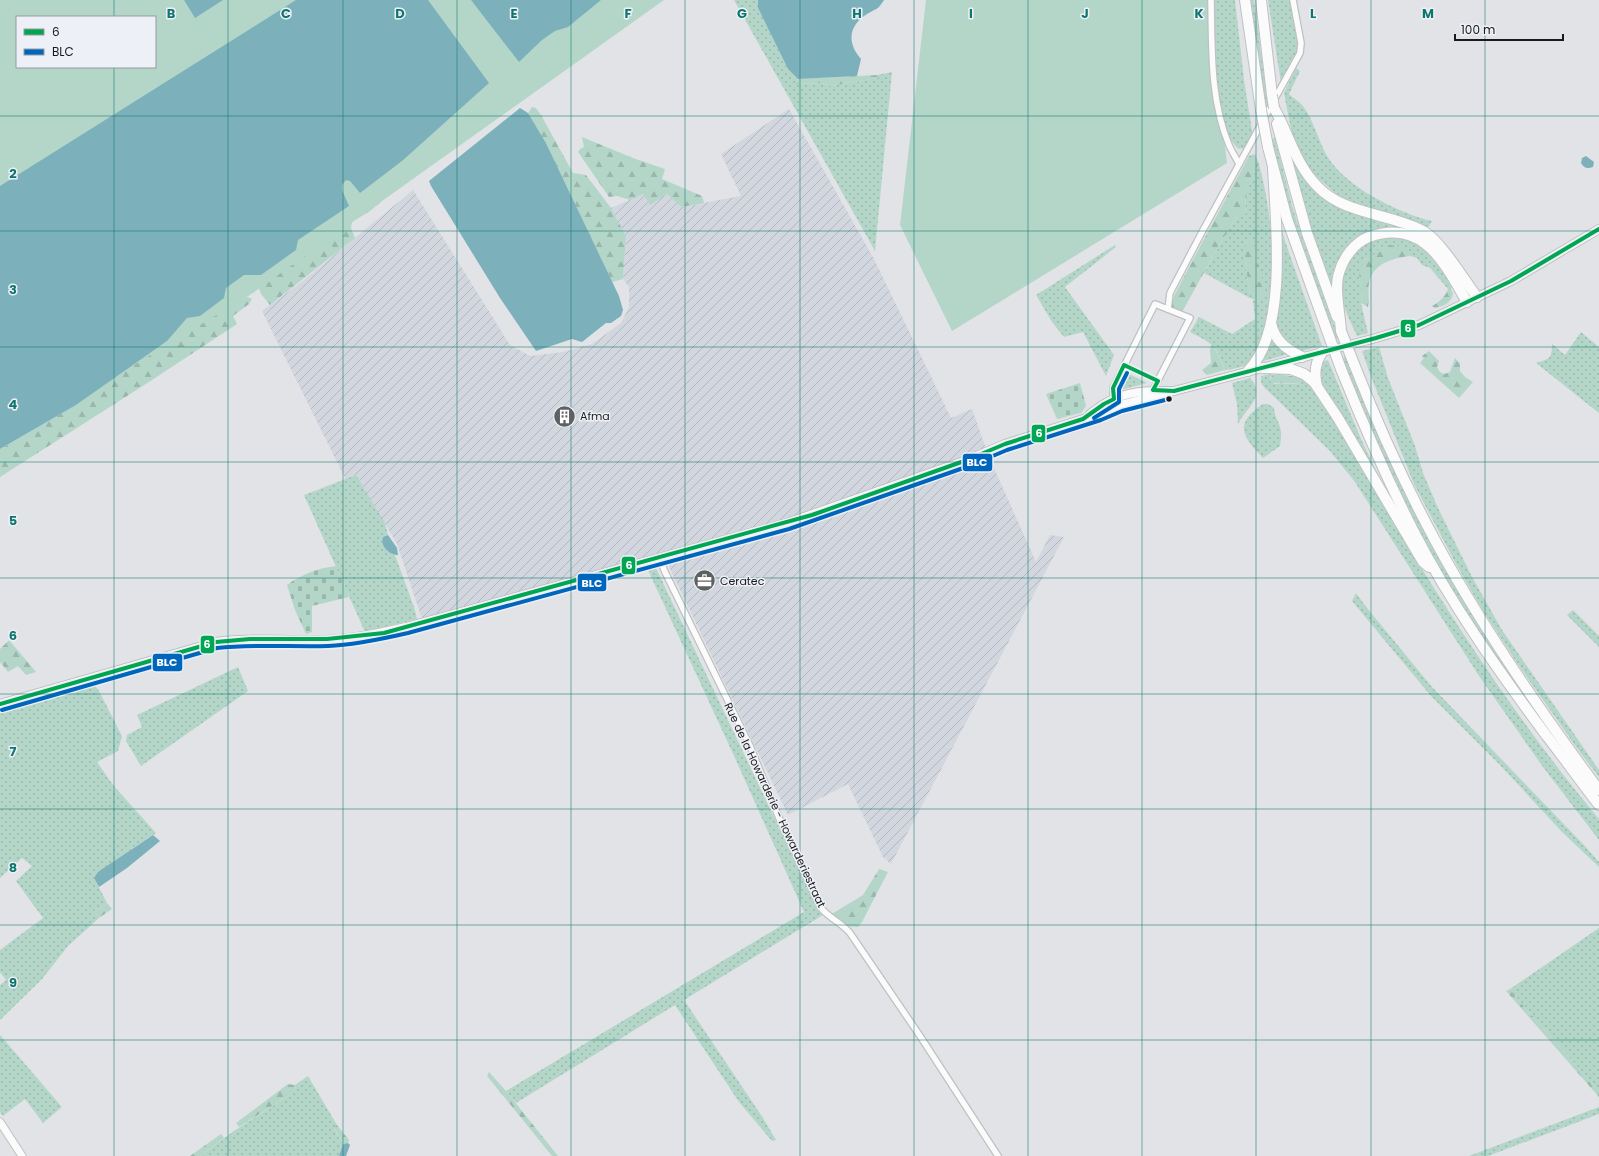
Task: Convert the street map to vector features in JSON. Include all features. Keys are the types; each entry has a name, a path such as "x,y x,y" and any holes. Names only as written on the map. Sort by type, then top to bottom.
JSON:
{"highway":[{"path":"1245,0 1268,147 1287,219 1340,368 1361,420 1414,532 1464,617 1506,681 1599,805"},
{"path":"1261,0 1274,108 1282,131 1307,233 1354,364 1390,450 1420,512 1453,573 1477,613 1531,696 1599,790"},
{"path":"1282,131 1305,172 1318,187 1329,196 1348,206 1390,219 1424,232 1435,242 1451,261 1477,297"},
{"path":"1248,371 1262,352 1271,321 1278,245 1273,168"},
{"path":"1341,330 1338,273 1345,258 1354,246 1366,238 1380,233 1404,232 1425,243 1441,261 1467,302"},
{"path":"1271,321 1275,335 1280,343 1290,351 1302,357"},
{"path":"1317,386 1315,368 1317,360 1322,352"},
{"path":"1263,368 1291,369 1304,374 1317,386 1338,418 1423,562 1437,572"}],"main road":[{"path":"1117,402 1171,392 1376,338 1419,325 1512,280 1599,229"},
{"path":"0,704 216,642 244,639 324,640 384,632 812,515 967,460 1005,444 1083,419 1136,392 1153,390 1171,392"}],"street":[{"path":"1212,0 1214,77 1216,96 1220,119 1229,145 1239,164"},
{"path":"1168,309 1170,293 1300,53 1300,37 1293,0"},
{"path":"1117,402 1112,388 1155,304 1190,318 1153,390"},
{"name":"Rue de la Howarderie - Howarderiestraat","path":"659,557 750,746 779,818 821,908 826,915 847,929 850,933 920,1036 998,1156"},
{"path":"0,1122 22,1156"}],"shaded area":[{"path":"789,109 874,259 951,418 972,409 989,457 1036,562 1050,535 1064,537 891,864 883,857 848,784 788,815 662,552 422,619 397,544 356,475 346,480 262,311 304,280 413,190 510,345 530,356 563,352 592,344 621,323 629,307 629,287 623,279 626,236 611,208 643,194 667,194 681,207 741,196 721,154"}],"green space":[{"path":"0,0 664,0 253,293 0,446"},
{"path":"734,0 758,0 758,8 788,69 798,79 797,84 821,83 831,86 877,78 877,75 892,72 875,251"},
{"path":"926,0 1207,0 1227,163 952,331 900,225"},
{"path":"1214,0 1235,0 1244,80 1253,137 1245,148 1239,149 1230,138 1219,102 1216,79"},
{"path":"1248,0 1254,0 1268,105 1264,108"},
{"path":"1268,0 1290,0 1299,42 1295,58 1281,83"},
{"path":"1296,68 1300,71 1289,94 1302,104 1313,124 1327,156 1335,167 1359,188 1374,197 1404,212 1432,221 1427,229 1415,223 1348,201 1334,192 1311,172 1294,145 1284,93"},
{"path":"877,75 878,78 831,86 821,83 797,84 798,79"},
{"path":"532,107 536,108 541,115 573,173 586,175 611,208 626,236 623,279 612,282 546,143 528,113"},
{"path":"582,137 633,158 665,169 662,179 702,196 704,203 681,207 667,194 650,205 643,194 630,200 617,196 609,197 578,152 584,147"},
{"path":"1275,138 1301,234 1339,338 1335,339 1287,205 1270,140"},
{"path":"447,146 370,211 352,222 351,228 355,238 270,305 261,294 257,282"},
{"path":"1255,154 1259,164 1247,194 1245,207 1246,213 1243,217 1237,217 1222,240 1182,312 1171,307 1174,296 1249,156"},
{"path":"1291,154 1317,190 1423,235 1408,232 1351,246 1334,290 1309,223"},
{"path":"1259,164 1267,200 1272,254 1270,290 1265,331 1263,340 1254,358 1248,365 1225,370 1219,355 1213,346 1204,339 1190,332 1199,317 1232,334 1255,319 1253,300 1256,300 1265,290 1262,283 1245,259 1250,298 1204,273 1222,240 1237,217 1246,213 1245,207 1247,194"},
{"path":"1277,215 1322,346 1297,352 1282,341 1274,319"},
{"path":"1393,236 1404,239 1422,248 1441,269 1452,287 1451,290 1448,289 1430,268 1422,265 1417,258 1410,256 1408,250 1381,247 1372,257 1366,259 1359,281 1362,287 1361,303 1368,333 1357,336 1343,302 1343,276 1350,260 1362,247 1369,242"},
{"path":"1248,238 1253,242 1265,290 1260,299 1256,300 1250,298 1245,259 1246,240"},
{"path":"1115,245 1116,247 1065,287 1114,355 1106,376 1083,332 1064,337 1052,322 1036,295"},
{"path":"1389,245 1403,247 1408,250 1410,256 1387,262 1381,265 1373,273 1369,282 1368,307 1361,303 1362,287 1359,281 1360,268 1366,259 1372,257 1381,247"},
{"path":"1448,289 1453,293 1449,302 1435,308 1432,306 1442,299"},
{"path":"248,297 252,299 249,304 233,316 237,324 0,477 0,449 76,405 224,298"},
{"path":"1581,332 1599,347 1599,413 1536,363 1549,358 1552,344 1565,355"},
{"path":"1270,336 1288,354 1260,362"},
{"path":"1212,344 1225,370 1207,375 1202,370 1211,363 1210,349"},
{"path":"1379,347 1388,378 1415,446 1423,473 1438,508 1472,577 1502,630 1599,770 1599,777 1517,663 1480,606 1414,484 1362,351"},
{"path":"1429,351 1439,361 1437,367 1440,372 1444,374 1450,372 1455,358 1460,363 1460,371 1465,377 1473,382 1459,398 1420,363 1424,358 1422,356"},
{"path":"1345,357 1415,514 1442,564 1498,655 1599,801 1481,637 1441,571 1405,504 1375,440 1341,359"},
{"path":"1328,360 1361,439 1393,506 1319,378 1321,362"},
{"path":"1129,374 1147,383 1120,390 1126,375"},
{"path":"1278,374 1297,377 1304,380 1303,384 1270,382 1272,375"},
{"path":"1272,375 1270,378 1274,384 1303,384 1304,380 1312,386 1323,401 1386,509 1452,616 1522,720 1599,819 1599,840 1543,767 1479,676 1355,482 1330,451 1263,386 1261,376"},
{"path":"1250,378 1255,384 1256,396 1238,424 1237,404 1232,383"},
{"path":"1080,383 1086,406 1081,413 1057,419 1046,394"},
{"path":"1263,404 1268,404 1274,408 1281,434 1280,446 1263,458 1250,444 1244,428 1245,422 1249,416"},
{"path":"356,475 385,523 388,535 383,537 387,551 395,555 417,619 365,632 304,495"},
{"path":"336,566 349,597 312,606 312,632 306,634 295,610 287,585 310,572"},
{"path":"655,566 817,908 823,915 684,1000 763,1118 776,1140 772,1141 739,1102 675,1005 516,1103 506,1091 804,912 647,568"},
{"path":"1356,593 1432,687 1583,844 1599,862 1599,867 1562,832 1500,765 1431,696 1352,601"},
{"path":"1573,610 1599,636 1599,647 1567,615"},
{"path":"9,640 36,672 26,675 18,666 8,672 0,662 0,649"},
{"path":"238,667 248,691 141,766 126,741 127,735 142,727 137,715"},
{"path":"94,685 99,691 122,736 118,751 97,762 113,785 156,833 133,848 94,878 107,903 94,911 99,918 68,946 42,979 0,1020 0,985 6,980 0,972 0,950 43,918 16,881 32,866 22,858 0,878 0,712"},
{"path":"879,869 888,872 858,927 846,926 830,915 863,895"},
{"path":"107,903 112,909 99,918 94,911"},
{"path":"1599,928 1599,1091 1510,989"},
{"path":"1510,989 1599,1091 1599,1097 1506,991"},
{"path":"0,1035 62,1107 43,1123 25,1099 3,1116 0,1112"},
{"path":"489,1072 558,1156 552,1156 487,1076"},
{"path":"308,1076 337,1125 334,1129 343,1144 339,1156 200,1156 234,1131 296,1091 295,1085"},
{"path":"288,1084 295,1085 296,1091 239,1127 236,1123"},
{"path":"1599,1107 1599,1114 1488,1156 1469,1156"},
{"path":"337,1125 349,1140 348,1143 343,1144 334,1128"},
{"path":"221,1134 224,1138 200,1156 190,1156"}],"water":[{"path":"184,0 223,0 195,18"},
{"path":"296,0 428,0 489,83 402,161 360,193 350,181 346,180 342,185 342,190 349,206 298,240 296,250 261,275 244,275 226,288 224,298 200,316 187,318 167,341 76,405 0,449 0,186"},
{"path":"471,0 601,0 568,27 555,31 542,40 519,62"},
{"path":"758,0 884,0 878,8 861,19 853,29 853,47 861,59 857,76 798,79 788,69 758,8"},
{"path":"520,108 528,113 546,143 619,296 623,310 621,316 611,323 606,323 582,342 572,339 536,351 500,298 429,181"},
{"path":"1586,156 1594,162 1593,167 1586,168 1581,163 1582,158"},
{"path":"388,535 397,548 398,555 389,552 384,547 382,540 383,537"},
{"path":"153,835 160,841 127,868 99,887 94,878 98,872"},
{"path":"348,1143 350,1145 346,1156 339,1156 343,1144"}],"transit line":[{"name":"6","path":"0,704 216,642 250,639 327,639 384,633 812,515 967,460 1005,444 1083,419 1104,404 1114,399 1113,388 1124,365 1158,381 1153,390 1174,391 1376,338 1419,325 1511,281 1599,229"},
{"name":"BLC","path":"1094,418 1119,402 1119,389 1127,373"},
{"name":"BLC","path":"2,710 217,648 245,646 338,645 408,633 789,529 969,466 1007,450 1101,420 1122,411 1169,399"}],"place":[{"name":"Afma","path":"565,416"},
{"name":"Ceratec","path":"705,581"}]}
